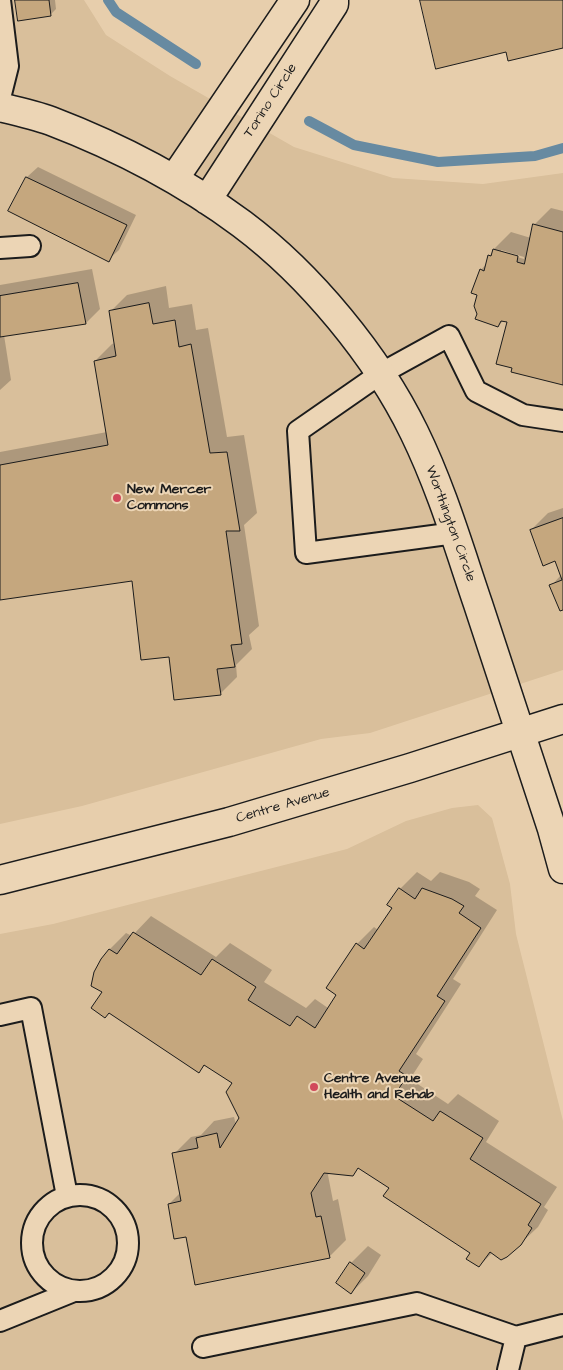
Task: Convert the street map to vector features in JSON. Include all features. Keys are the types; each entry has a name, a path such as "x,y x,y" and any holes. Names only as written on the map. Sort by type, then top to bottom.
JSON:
{"street":[{"path":"174,179 295,0"},
{"name":"Torino Circle","path":"206,200 334,4 334,0"},
{"name":"Worthington Circle","path":"0,107 49,120 124,152 174,179 243,225 292,267 343,322 380,374 413,430 440,488 552,829 563,869"},
{"name":"Centre Avenue","path":"0,880 229,822 520,734 563,719"}],"lane":[{"path":"0,0 8,66 0,98"},
{"path":"0,248 30,246"},
{"path":"455,533 306,553 298,431 380,374 449,336 476,391 523,415 563,421"},
{"path":"0,1015 31,1008 67,1196"},
{"path":"0,1321 74,1291 90,1290 107,1283 119,1272 124,1264 128,1248 126,1227 118,1212 105,1202 90,1196 67,1196 52,1204 42,1214 34,1229 32,1246 36,1262 45,1276 59,1286 74,1291"},
{"path":"203,1346 417,1303 516,1337 563,1325"},
{"path":"508,1370 516,1337"}],"shaded area":[{"path":"0,0 84,0 106,35 170,76 294,147 393,178 483,184 563,173 563,670 370,733 321,739 82,806 0,824"},
{"path":"478,805 492,818 510,884 516,934 563,1121 563,1370 0,1370 0,934 53,924 347,849 406,821 452,808"}],"building":[{"path":"15,0 49,0 51,16 18,21"},
{"path":"420,0 563,0 563,48 508,61 506,52 436,69"},
{"path":"26,177 127,225 109,262 8,211"},
{"path":"533,224 563,232 563,385 511,372 512,368 496,364 507,322 501,321 498,327 475,319 477,314 474,306 477,295 471,293 480,269 484,271 488,255 491,256 493,249 518,256 517,262 524,264"},
{"path":"78,283 86,324 0,337 0,296"},
{"name":"New Mercer Commons","path":"149,303 153,324 175,320 179,347 191,344 210,453 227,452 240,531 226,531 242,644 231,645 235,667 217,669 221,695 174,700 169,657 141,660 132,581 0,600 0,465 108,445 94,361 116,356 109,311"},
{"path":"563,518 563,610 560,611 549,585 562,580 555,561 543,566 530,530"},
{"name":"Centre Avenue Health and Rehab","path":"399,888 415,899 422,888 452,899 464,906 459,913 481,928 437,996 445,1001 399,1071 407,1076 394,1096 433,1121 440,1111 483,1138 470,1159 541,1204 528,1225 532,1228 521,1245 507,1257 501,1260 490,1252 479,1267 466,1259 470,1253 383,1196 389,1188 358,1168 353,1176 324,1173 311,1193 316,1217 321,1216 330,1258 195,1285 186,1237 174,1239 168,1204 181,1201 172,1153 198,1148 196,1138 217,1133 220,1148 239,1118 226,1092 232,1083 204,1065 199,1073 109,1013 105,1018 91,1008 102,992 91,986 94,972 109,949 117,954 133,932 201,975 212,959 256,987 248,1000 290,1026 297,1016 315,1028 336,995 326,988 356,943 364,949 392,908 387,905"},
{"path":"350,1262 365,1273 351,1294 336,1283"}],"waterway":[{"path":"108,0 116,12 196,64"},
{"path":"309,121 354,145 438,162 535,156 563,148"}],"place":[{"name":"New Mercer Commons","path":"117,498"},
{"name":"Centre Avenue Health and Rehab","path":"314,1087"}]}
